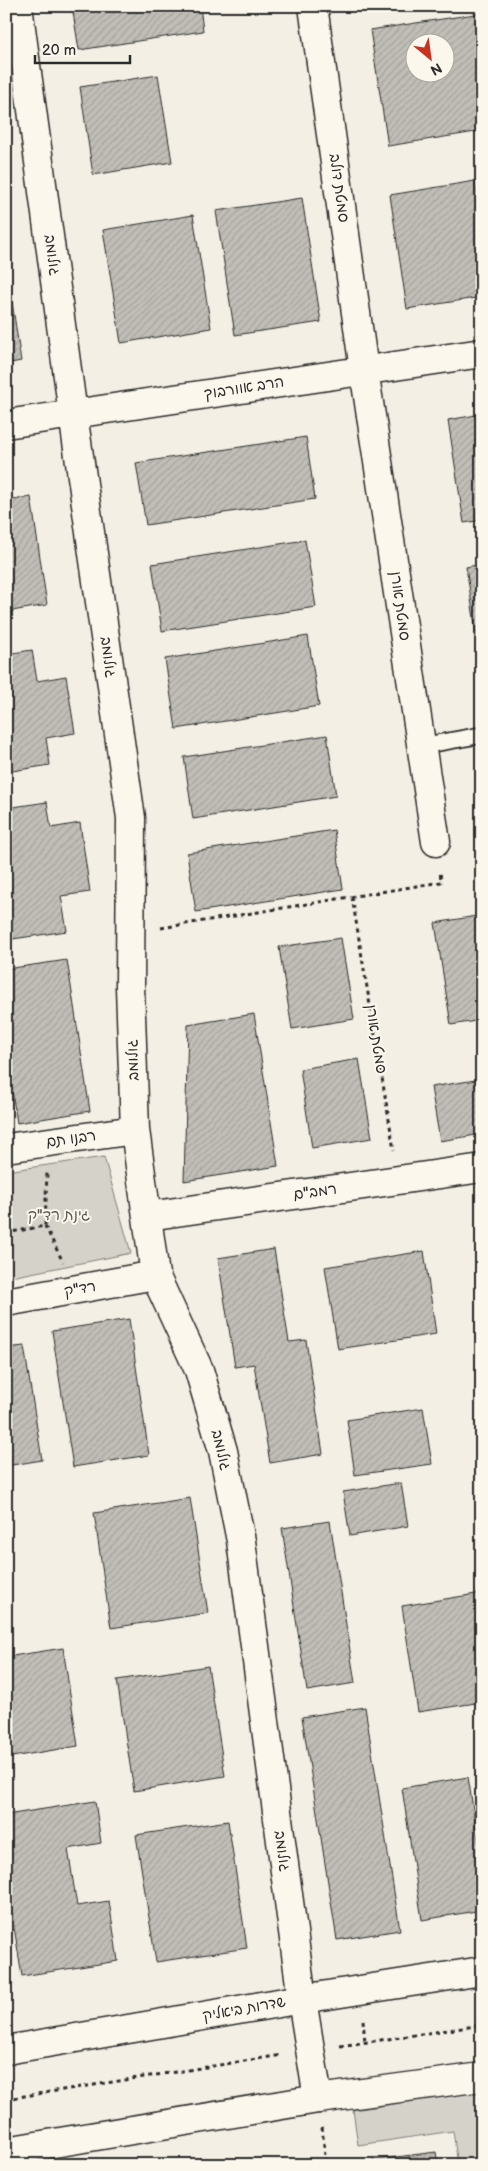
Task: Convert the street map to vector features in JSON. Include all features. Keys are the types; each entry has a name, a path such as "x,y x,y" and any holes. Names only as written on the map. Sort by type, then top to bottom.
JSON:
{"street":[{"name":"גולומב","path":"18,6 73,414 131,818 130,987 135,1130 148,1216 154,1275 200,1370 222,1451 241,1541 302,1998 318,2100"},
{"name":"סמטת דולב","path":"313,6 364,370"},
{"name":"הרב אוורבוך","path":"6,424 482,353"},
{"name":"סמטת אורן","path":"364,370 436,842"},
{"name":"רבנו תם","path":"6,1148 135,1130"},
{"name":"רמב\"ם","path":"148,1216 482,1168"},
{"name":"רד\"ק","path":"6,1302 154,1275"},
{"name":"שדרות ביאליק","path":"6,2050 302,1998 482,1971"},
{"path":"6,2151 318,2100 482,2077"}],"lane":[{"path":"421,746 482,735"}],"path":[{"path":"130,933 441,882 436,842"},
{"name":"סמטת אורן","path":"352,897 400,1180"},
{"path":"48,1142 46,1226 77,1290"},
{"path":"6,1232 46,1226"},
{"path":"6,2099 310,2050 482,2026"},
{"path":"318,2100 326,2165"}],"green space":[{"name":"גינת רד\"ק","path":"104,1157 131,1253 6,1278 6,1171"},
{"path":"482,2091 482,2165 458,2165 453,2131 358,2145 353,2110"}],"building":[{"path":"72,6 200,6 203,31 79,50"},
{"path":"482,13 482,131 388,146 370,30"},
{"path":"158,75 172,162 93,175 80,87"},
{"path":"475,181 482,227 482,297 407,309 390,195"},
{"path":"302,198 321,322 235,335 216,211"},
{"path":"193,215 211,328 121,343 103,230"},
{"path":"6,262 21,361 6,364"},
{"path":"482,414 482,520 464,523 448,420"},
{"path":"306,437 315,499 146,525 136,463"},
{"path":"31,497 47,605 6,612 6,501"},
{"path":"305,540 316,607 162,631 152,564"},
{"path":"482,564 482,670 466,567"},
{"path":"308,636 319,706 176,729 165,659"},
{"path":"32,650 37,681 66,676 75,733 46,738 50,765 6,772 6,654"},
{"path":"327,735 336,796 193,819 184,757"},
{"path":"47,802 51,828 80,823 90,892 61,896 67,931 6,940 6,808"},
{"path":"334,830 343,889 196,912 187,853"},
{"path":"482,915 482,1020 451,1025 435,923"},
{"path":"341,938 354,1019 292,1029 279,947"},
{"path":"67,960 90,1111 17,1123 6,1055 6,969"},
{"path":"254,1014 278,1166 184,1181 188,1025"},
{"path":"359,1059 372,1138 312,1148 300,1069"},
{"path":"482,1079 482,1134 440,1141 431,1087"},
{"path":"274,1249 289,1342 306,1340 323,1454 270,1463 254,1364 235,1367 218,1258"},
{"path":"424,1251 436,1334 338,1349 325,1267"},
{"path":"129,1319 149,1455 73,1467 52,1331"},
{"path":"24,1346 42,1460 6,1466 6,1348"},
{"path":"423,1408 432,1464 355,1475 347,1420"},
{"path":"401,1483 408,1526 350,1536 343,1492"},
{"path":"190,1498 208,1613 111,1628 94,1513"},
{"path":"330,1521 355,1683 307,1691 282,1528"},
{"path":"482,1593 482,1702 418,1712 402,1606"},
{"path":"63,1648 78,1746 6,1758 6,1657"},
{"path":"208,1666 225,1776 134,1791 117,1680"},
{"path":"365,1707 400,1930 337,1940 302,1717"},
{"path":"468,1777 482,1865 482,1910 422,1920 402,1788"},
{"path":"95,1801 101,1843 68,1849 77,1906 109,1901 118,1961 22,1976 6,1878 6,1815"},
{"path":"228,1821 247,1948 156,1962 136,1835"},
{"path":"436,2152 438,2165 373,2165 372,2160"}]}
